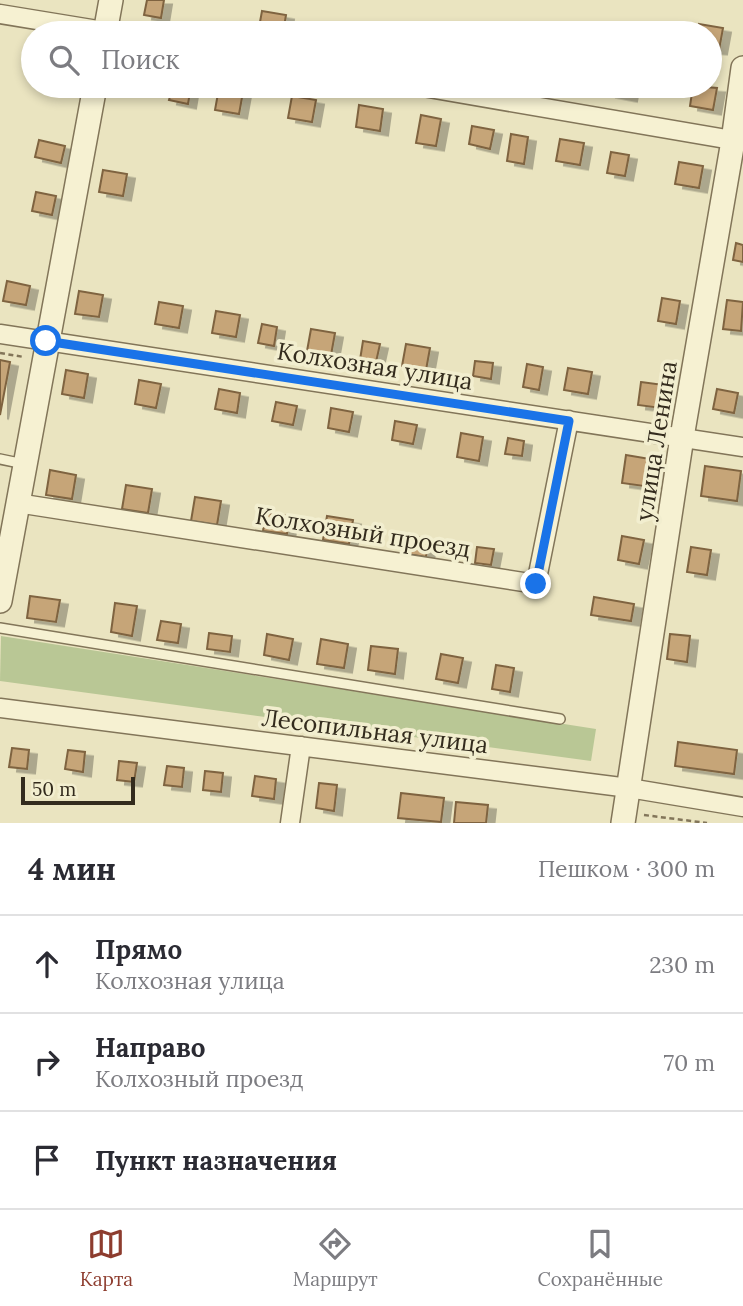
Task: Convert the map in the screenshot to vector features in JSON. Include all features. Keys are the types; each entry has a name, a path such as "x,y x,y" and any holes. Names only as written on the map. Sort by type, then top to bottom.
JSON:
{"street":[{"path":"110,21 111,0"},
{"path":"0,14 40,21"},
{"name":"улица Ленина","path":"624,818 682,438 738,142 743,68"},
{"path":"0,601 44,350 93,98"},
{"path":"486,98 738,142"},
{"name":"Колхозная улица","path":"0,334 44,350 743,447"},
{"name":"Колхозный проезд","path":"17,503 536,584 569,421"},
{"name":"Лесопильная улица","path":"0,708 629,789 743,807"},
{"path":"290,823 301,746"}],"lane":[{"path":"0,459 24,464"},
{"path":"0,628 559,719"}],"path":[{"path":"0,353 44,350"},
{"path":"624,818 707,823"}],"green space":[{"path":"1,636 596,729 591,761 0,681"}],"building":[{"path":"147,0 164,0 161,18 144,15"},
{"path":"262,11 286,15 285,21 260,21"},
{"path":"170,98 189,98 188,104"},
{"path":"217,98 242,98 239,114 215,110"},
{"path":"292,98 316,100 312,122 288,118"},
{"path":"691,98 715,98 713,110 690,106"},
{"path":"359,105 383,109 380,131 356,127"},
{"path":"421,115 441,119 436,146 416,143"},
{"path":"472,126 494,130 490,149 469,144"},
{"path":"511,134 528,137 524,164 507,161"},
{"path":"560,139 584,143 580,165 556,161"},
{"path":"39,140 65,146 61,163 35,157"},
{"path":"611,152 629,155 625,176 607,173"},
{"path":"679,162 703,166 699,188 675,184"},
{"path":"103,170 127,174 123,196 99,192"},
{"path":"36,192 56,196 52,215 32,211"},
{"path":"736,243 743,245 743,262 733,260"},
{"path":"7,281 30,286 26,305 3,301"},
{"path":"79,291 103,295 99,317 75,314"},
{"path":"662,298 680,301 676,324 658,321"},
{"path":"727,300 743,302 741,331 723,329"},
{"path":"159,302 183,306 179,328 155,324"},
{"path":"216,311 240,315 236,337 212,333"},
{"path":"262,324 277,327 274,346 258,343"},
{"path":"311,329 335,333 331,355 307,351"},
{"path":"363,341 380,344 376,362 360,360"},
{"path":"406,344 430,348 426,370 402,366"},
{"path":"0,360 10,362 0,415"},
{"path":"475,361 493,363 491,379 473,376"},
{"path":"527,364 543,367 539,390 523,387"},
{"path":"568,368 592,372 588,394 564,390"},
{"path":"66,370 88,374 84,398 62,394"},
{"path":"139,380 161,384 156,408 135,404"},
{"path":"641,382 664,385 661,408 638,405"},
{"path":"219,389 240,393 237,413 215,409"},
{"path":"717,389 738,393 734,413 713,409"},
{"path":"276,402 297,406 293,425 272,421"},
{"path":"331,408 353,412 349,432 328,428"},
{"path":"395,421 417,425 413,444 392,440"},
{"path":"461,433 483,437 479,461 457,457"},
{"path":"508,438 524,441 522,456 505,454"},
{"path":"626,455 656,460 651,487 622,483"},
{"path":"705,466 741,471 737,501 701,496"},
{"path":"50,470 76,475 72,499 46,495"},
{"path":"126,485 152,489 148,513 122,509"},
{"path":"195,497 221,501 217,525 191,521"},
{"path":"266,513 290,516 287,534 263,531"},
{"path":"327,516 353,520 349,544 323,540"},
{"path":"409,536 428,538 426,557 407,554"},
{"path":"622,536 644,540 639,564 618,560"},
{"path":"477,547 494,549 491,565 475,563"},
{"path":"691,547 711,550 707,575 687,572"},
{"path":"30,596 60,600 56,622 27,618"},
{"path":"594,597 634,604 631,621 591,615"},
{"path":"115,603 137,606 132,636 111,632"},
{"path":"161,621 181,624 178,643 157,640"},
{"path":"209,633 232,636 230,652 207,649"},
{"path":"267,634 293,639 289,660 264,655"},
{"path":"670,634 690,636 687,662 667,659"},
{"path":"321,639 348,644 344,668 317,664"},
{"path":"371,646 398,649 395,674 368,670"},
{"path":"441,654 463,658 458,683 436,679"},
{"path":"496,665 514,668 510,692 492,689"},
{"path":"678,742 737,750 734,774 675,766"},
{"path":"12,748 29,750 27,769 9,767"},
{"path":"68,750 85,752 83,772 65,769"},
{"path":"119,761 137,763 134,782 117,780"},
{"path":"167,766 184,768 182,787 164,785"},
{"path":"205,771 223,773 221,792 203,790"},
{"path":"255,776 276,779 274,799 252,796"},
{"path":"319,783 337,785 334,811 316,808"},
{"path":"401,793 444,798 441,822 398,818"},
{"path":"456,802 488,805 486,823 454,823"}],"route":[{"path":"46,341 569,421 536,584"}]}
